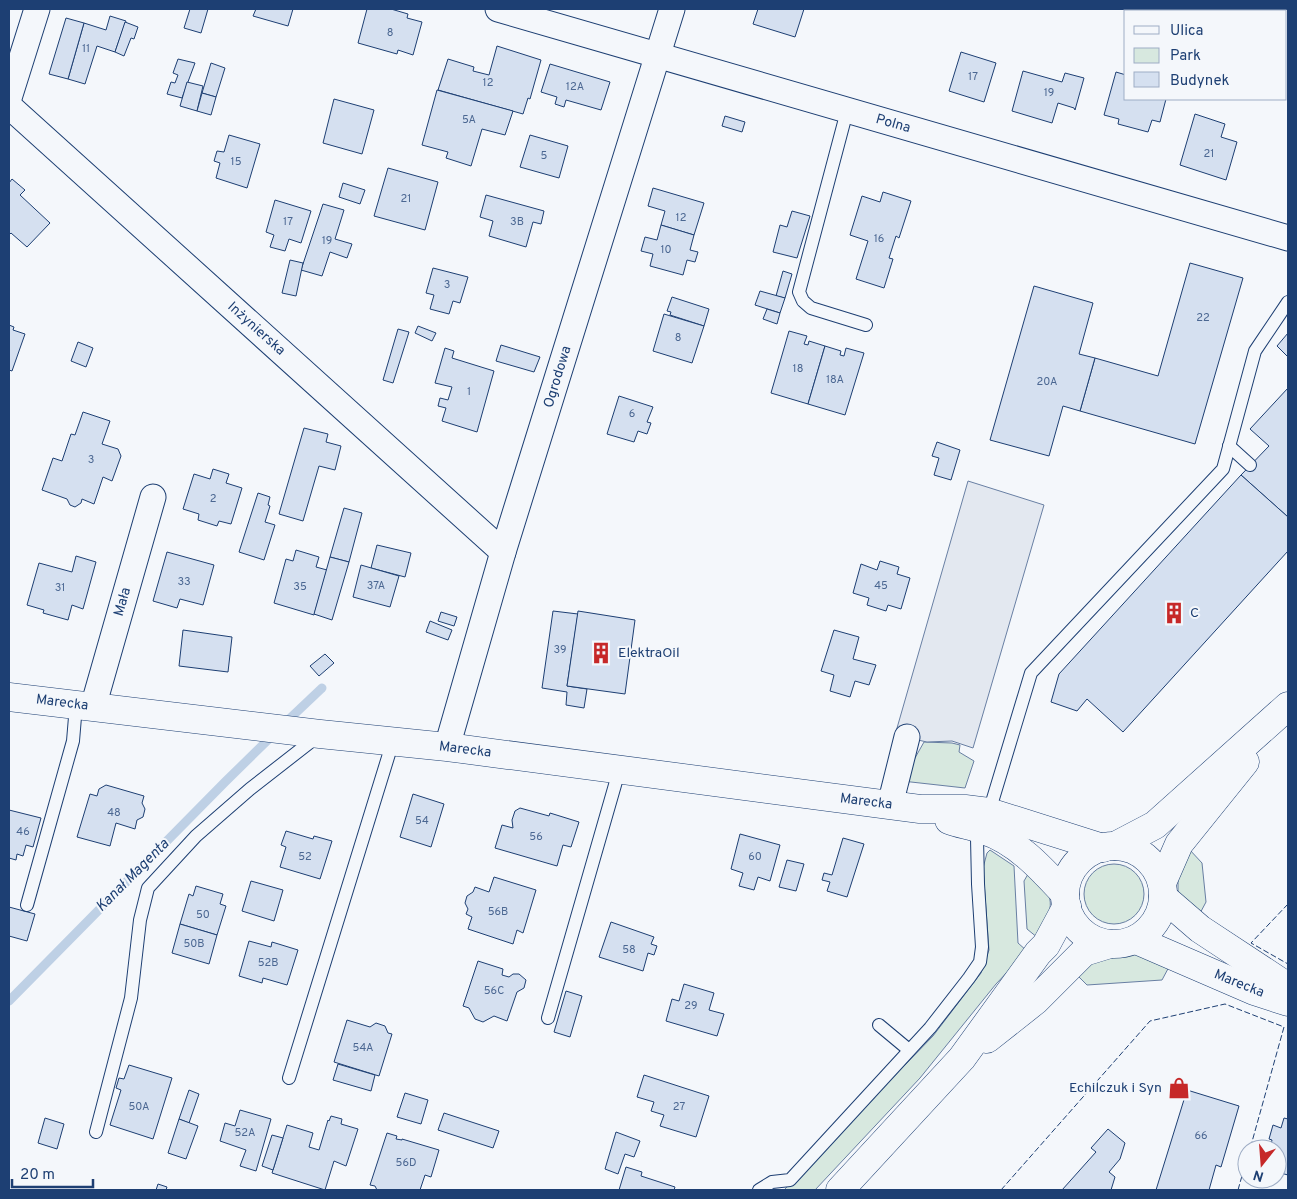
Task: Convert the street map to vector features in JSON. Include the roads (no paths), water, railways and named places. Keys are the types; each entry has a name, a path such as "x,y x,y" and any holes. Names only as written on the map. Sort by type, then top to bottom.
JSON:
{"street":[{"path":"9,98 36,9"},
{"name":"Polna","path":"498,9 1288,238"},
{"name":"Ogrodowa","path":"447,747 503,552 659,56 672,9"},
{"name":"Inżynierska","path":"9,106 503,552"},
{"name":"Mała","path":"84,706 153,497"},
{"name":"Marecka","path":"9,697 310,733 447,747 920,809 965,809 986,821 1004,839 1037,863 1066,900"},
{"path":"1123,942 1098,941 1087,936 1070,918 1066,900 1067,881 1072,870 1080,860 1091,852 1109,847 1155,825 1288,707"},
{"path":"962,1058 1035,1001 1084,952 1123,942 1147,932 1156,922 1161,910 1163,890 1179,844 1288,707"},
{"path":"890,805 907,737"},
{"name":"Marecka","path":"986,821 1109,847"},
{"path":"1109,847 1128,848 1145,857 1158,872 1163,890"},
{"name":"Marecka","path":"1163,890 1200,929 1288,987"},
{"path":"840,1190 962,1058 1038,952 1046,945 1066,900"},
{"name":"Marecka","path":"1123,942 1288,1002"}],"lane":[{"path":"847,111 799,292 803,300 811,308 866,325"},
{"path":"759,1190 772,1182 790,1180 909,1050 964,986 980,962 982,948 978,884 978,838 986,821 1031,673 1223,469 1255,351 1288,302"},
{"path":"1229,446 1250,465"},
{"path":"26,905 84,706"},
{"path":"96,1132 131,998 140,920 148,888 196,836 310,733"},
{"path":"289,1078 393,741"},
{"path":"548,1018 619,771"},
{"path":"879,1025 909,1050"}],"waterway":[{"path":"284,724 322,688"},
{"name":"Kanał Magenta","path":"9,1001 275,733"}],"place":[{"name":"C","path":"1174,613"},
{"name":"ElektraOil","path":"601,653"},
{"name":"Echilczuk i Syn","path":"1179,1088"}]}
